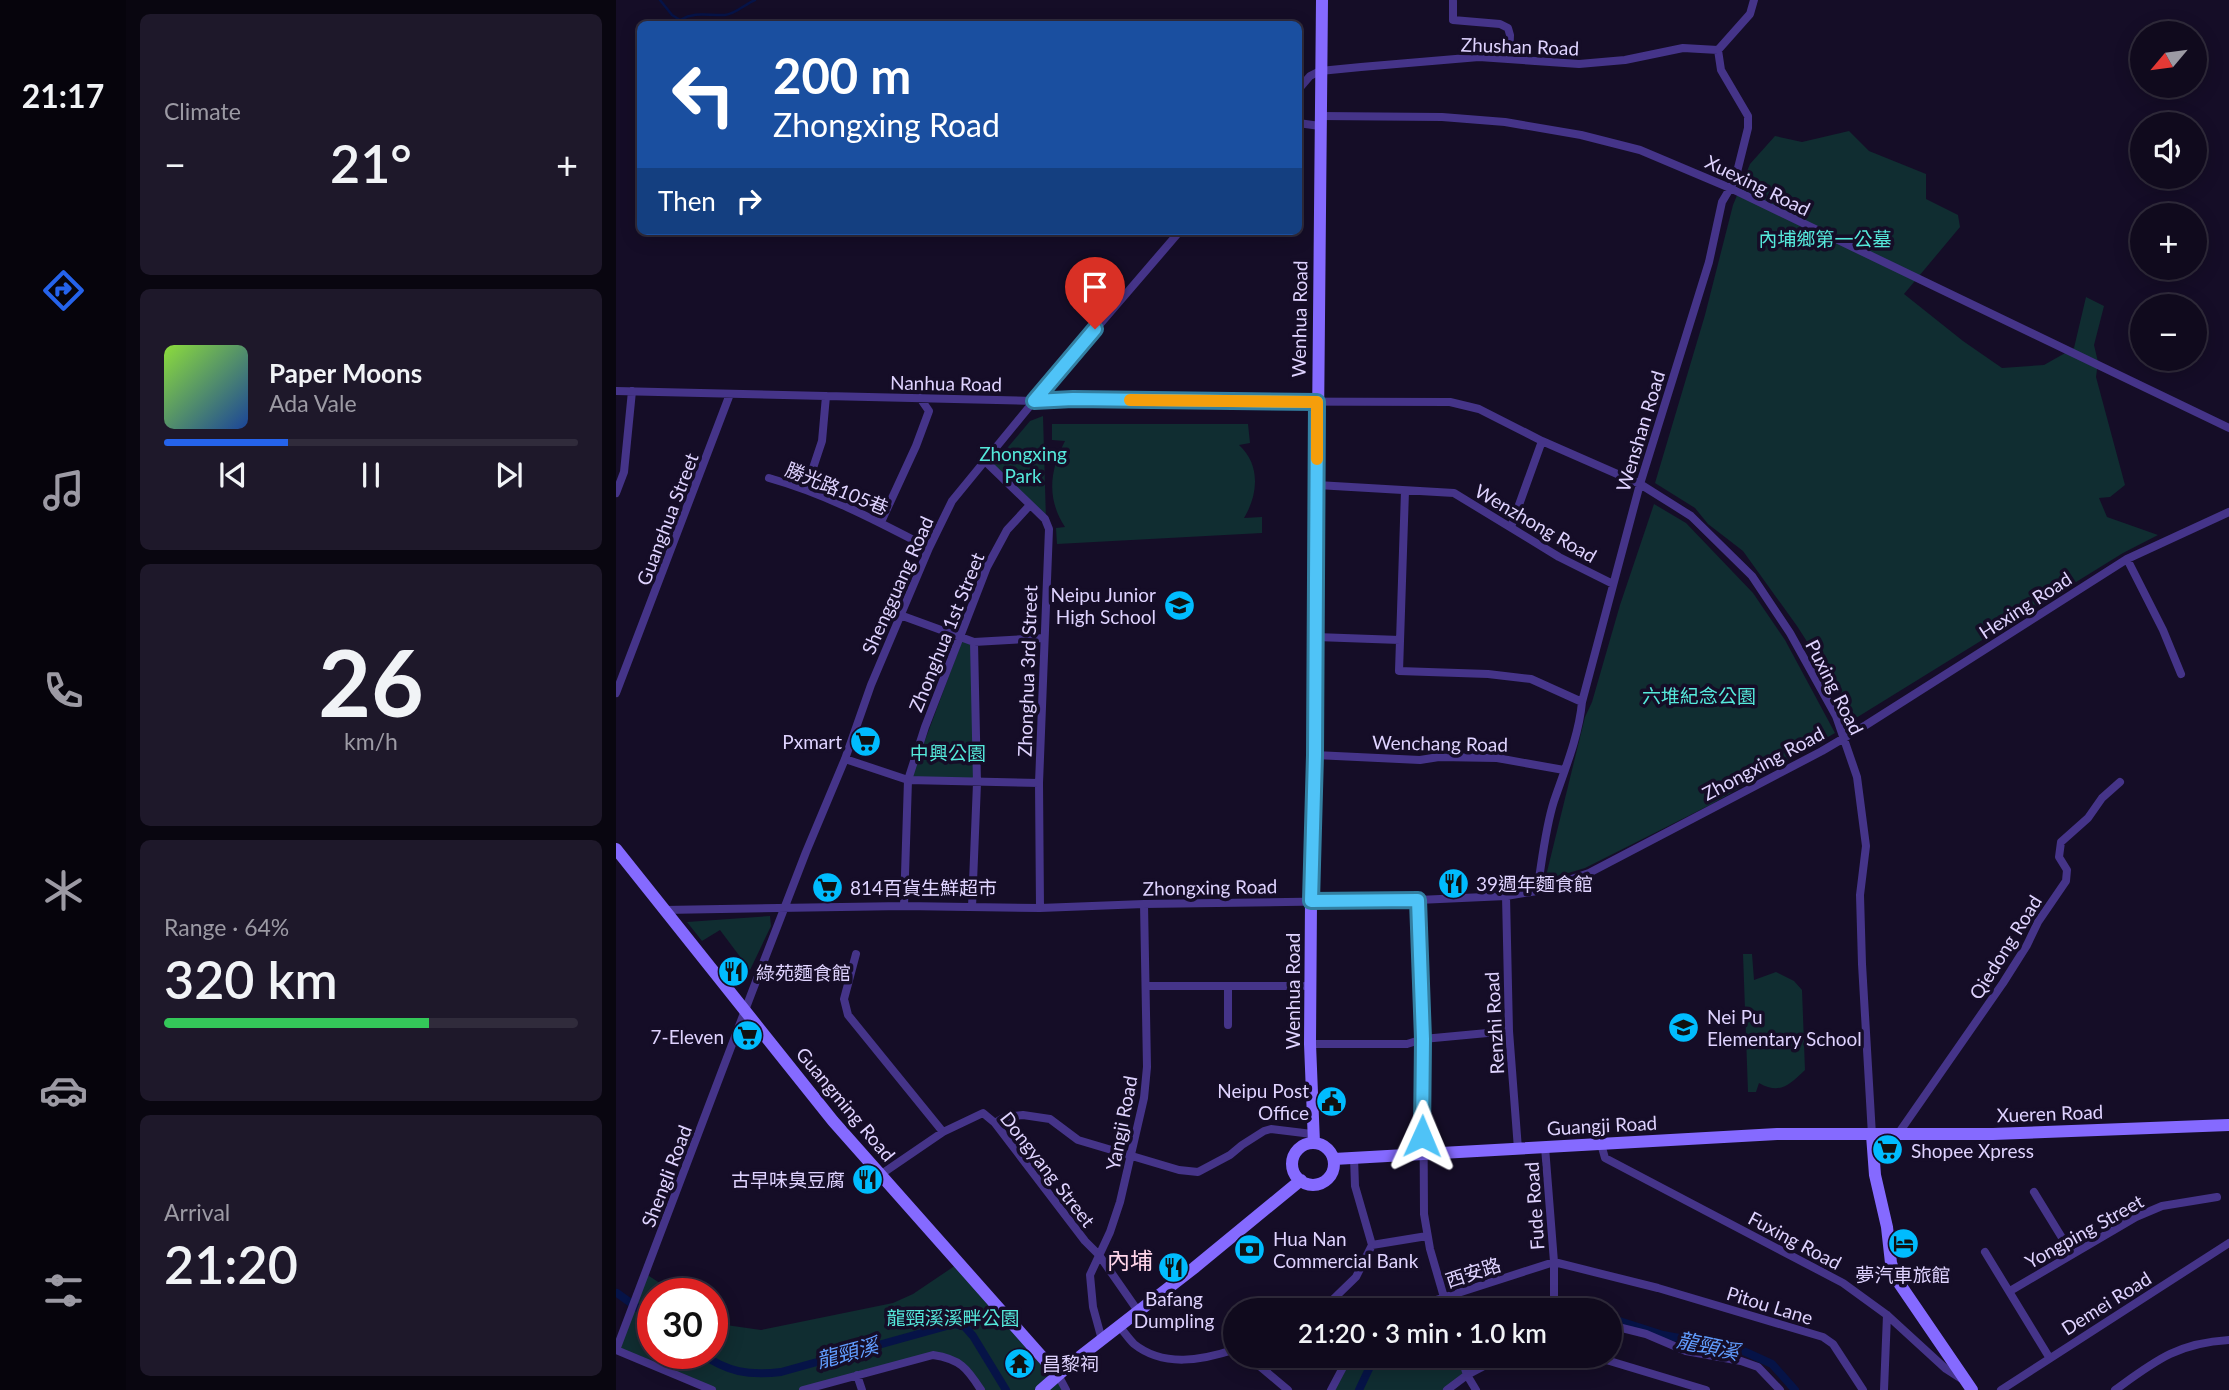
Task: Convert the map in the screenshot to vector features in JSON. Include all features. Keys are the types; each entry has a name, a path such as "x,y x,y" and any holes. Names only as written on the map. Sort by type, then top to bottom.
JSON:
{"main road":[{"name":"Wenhua Road","path":"1313,1138 1310,1045 1311,901 1315,755 1322,0"},
{"name":"Guangming Road","path":"616,849 825,1111 1058,1375"},
{"name":"Xueren Road","path":"1872,1135 1993,1134 2229,1125"},
{"name":"Guangji Road","path":"1334,1159 1777,1135 1872,1135"},
{"path":"1872,1135 1875,1175 1887,1227 1891,1263 1897,1279 1969,1386"},
{"path":"1313,1138 1326,1147 1334,1159 1332,1173 1322,1184 1307,1184 1293,1170 1294,1157 1301,1147 1313,1138"},
{"path":"1041,1390 1301,1180"}],"street":[{"path":"1718,50 1750,14 1754,0"},
{"path":"1453,1 1453,20 1500,24 1508,28 1509,59"},
{"name":"Zhushan Road","path":"1320,71 1479,57 1579,64 1625,60 1684,48 1718,50"},
{"name":"Wenshan Road","path":"1537,891 1553,803 1581,715 1612,584 1709,262 1722,202 1735,180 1748,128 1748,116 1721,70 1718,50"},
{"path":"1302,85 1310,76 1320,71"},
{"name":"Xuexing Road","path":"1320,121 1442,117 1528,125 1640,150 1730,188 2229,428"},
{"path":"1302,123 1320,121"},
{"name":"Shengguang Road","path":"746,1012 845,759 871,685 952,500 1177,235"},
{"name":"Nanhua Road","path":"616,391 1034,401 1073,399 1463,403 1542,441"},
{"path":"616,493 624,472 632,391"},
{"name":"Guanghua Street","path":"616,693 730,394"},
{"path":"806,489 822,441 826,396"},
{"path":"880,522 929,411 920,398"},
{"path":"1510,527 1542,441"},
{"name":"Puxing Road","path":"1542,441 1640,484 1691,516 1752,576 1790,633 1836,716 1857,777 1866,846 1860,895 1872,1135"},
{"name":"Zhonghua 3rd Street","path":"985,461 1045,519 1049,529 1039,783 1041,908"},
{"name":"勝光路105巷","path":"769,478 806,489 880,522 929,548"},
{"name":"Wenzhong Road","path":"1317,485 1454,493 1559,557 1612,584"},
{"path":"1405,491 1399,671 1488,674 1531,679 1582,702"},
{"name":"Zhonghua 1st Street","path":"904,906 908,780 925,727 987,568 1007,530 1030,505"},
{"name":"Hexing Road","path":"1845,738 2127,559 2229,512"},
{"path":"2127,559 2163,630 2181,674"},
{"path":"900,615 974,642 1044,638"},
{"path":"1316,637 1400,640"},
{"path":"972,907 977,782 974,642"},
{"name":"Zhongxing Road","path":"664,910 904,906 1041,908 1506,897 1537,891 1589,873 1845,738"},
{"name":"Wenchang Road","path":"1315,755 1420,760 1439,757 1497,758 1564,770"},
{"path":"845,759 908,780 1039,783"},
{"name":"Qiedong Road","path":"1898,1134 2003,983 2038,922 2066,881 2067,870 2059,857 2061,842 2088,818 2102,798 2120,782"},
{"name":"Renzhi Road","path":"1506,897 1508,1031 1518,1149"},
{"path":"1418,900 1423,1039 1424,1214 1427,1236 1444,1297"},
{"name":"Yangji Road","path":"1102,1340 1093,1307 1090,1275 1110,1232 1132,1156 1147,1067 1144,904"},
{"path":"856,954 844,999 848,1015 943,1132 880,1175"},
{"path":"1146,986 1311,986"},
{"path":"1228,986 1228,1025"},
{"name":"Shengli Road","path":"616,1350 746,1012"},
{"path":"1310,1045 1407,1044 1423,1039 1508,1031"},
{"name":"Dongyang Street","path":"943,1132 983,1113 995,1124 1084,1241 1099,1255 1138,1311"},
{"path":"995,1124 1005,1117 1023,1115 1050,1119 1078,1140 1180,1170 1198,1172 1230,1155 1264,1131 1271,1129 1313,1138"},
{"name":"Fuxing Road","path":"1601,1144 1605,1158 1843,1283 1887,1315 1946,1369 1969,1386"},
{"name":"Fude Road","path":"1545,1147 1554,1262 1554,1298"},
{"path":"1334,1298 1356,1277 1373,1245 1355,1186 1354,1157"},
{"path":"2034,1192 2072,1254"},
{"name":"Yongping Street","path":"2010,1291 2136,1217 2162,1206 2217,1197"},
{"path":"1373,1245 1427,1236"},
{"name":"Demei Road","path":"2001,1390 2229,1243"},
{"path":"1985,1252 2049,1357"},
{"name":"Fude Road","path":"1554,1262 1644,1284"},
{"name":"西安路","path":"1441,1298 1554,1262"},
{"name":"Pitou Lane","path":"1644,1284 1823,1337 1833,1344 1863,1390"},
{"path":"1884,1390 1887,1315"},
{"path":"1119,1327 1134,1344 1158,1356 1183,1361 1223,1353"},
{"path":"1622,1328 1646,1334 1686,1351 1741,1361 1758,1367 1780,1390"},
{"path":"2115,1390 2143,1368 2176,1350 2229,1340"},
{"path":"616,1350 712,1390"},
{"path":"803,1390 933,1355 947,1357 962,1364 981,1390"},
{"path":"1622,1365 1706,1390"},
{"path":"1262,1368 1288,1390"},
{"path":"1331,1390 1343,1368"},
{"path":"1465,1368 1476,1390"},
{"path":"1447,1390 1480,1368"},
{"path":"857,1375 862,1390"},
{"path":"1058,1375 1066,1390"}],"green space":[{"name":"內埔鄉第一公墓","path":"1849,131 1869,151 1926,174 1926,199 1958,215 1960,227 1904,294 2002,368 2044,365 2074,348 2086,297 2104,306 2094,345 2098,362 2096,377 2125,485 2110,497 2099,498 2107,517 2158,535 2123,553 1856,718 1797,626 1743,551 1708,524 1695,508 1655,483 1705,315 1733,205 1750,164 1775,136 1802,142"},
{"name":"Zhongxing Park","path":"1043,416 1046,520 993,465 1030,421"},
{"path":"1052,424 1248,424 1250,443 1239,445 1251,462 1255,480 1252,500 1244,518 1262,517 1262,533 1057,544 1056,528 1065,527 1055,505 1052,484 1056,463 1065,441 1052,440"},
{"name":"六堆紀念公園","path":"1654,504 1686,523 1753,593 1785,640 1835,733 1710,805 1585,868 1545,880 1585,717"},
{"name":"中興公園","path":"962,641 971,644 974,779 911,778"},
{"path":"770,916 771,926 750,970 720,930 702,941 687,922"},
{"path":"1743,954 1752,954 1754,980 1776,972 1794,981 1802,990 1805,1070 1784,1087 1766,1087 1759,1083 1756,1092 1748,1092"},
{"name":"龍頸溪溪畔公園","path":"959,1263 1067,1390 981,1390 962,1364 933,1355 803,1390 712,1390 662,1369 728,1369 728,1325 761,1330 893,1303 913,1294"},
{"name":"龍頸溪溪畔公園","path":"637,1297 637,1359 616,1350"},
{"path":"1343,1368 1465,1368 1467,1375 1447,1390 1331,1390"}],"waterway":[{"path":"660,0 672,15 680,20 697,15 729,14 755,0"},
{"name":"龍頸溪","path":"617,1293 637,1307"},
{"name":"龍頸溪","path":"1622,1322 1663,1335 1739,1349 1772,1364 1795,1390"},
{"name":"龍頸溪","path":"728,1368 758,1373 781,1372 954,1324 965,1327 973,1336 1006,1390"},
{"name":"龍頸溪","path":"1359,1390 1369,1368"}],"slow traffic":[{"path":"1130,400 1317,402 1317,459"}],"place":[{"name":"Neipu Junior High School","path":"1179,605"},
{"name":"Pxmart","path":"865,741"},
{"name":"39週年麵食館","path":"1453,883"},
{"name":"814百貨生鮮超市","path":"827,887"},
{"name":"綠苑麵食館","path":"733,972"},
{"name":"Nei Pu Elementary School","path":"1684,1027"},
{"name":"7-Eleven","path":"747,1036"},
{"name":"Neipu Post Office","path":"1332,1101"},
{"name":"Shopee Xpress","path":"1888,1150"},
{"name":"古早味臭豆腐","path":"868,1179"},
{"name":"夢汽車旅館","path":"1903,1243"},
{"name":"Hua Nan Commercial Bank","path":"1250,1249"},
{"name":"Bafang Dumpling","path":"1174,1267"},
{"name":"昌黎祠","path":"1019,1363"}],"district":[{"name":"內埔","path":"1130,1260"}],"route":[{"path":"1095,329 1034,401 1073,399 1317,402 1315,755 1311,901 1418,900 1423,1039 1422,1136"}]}
